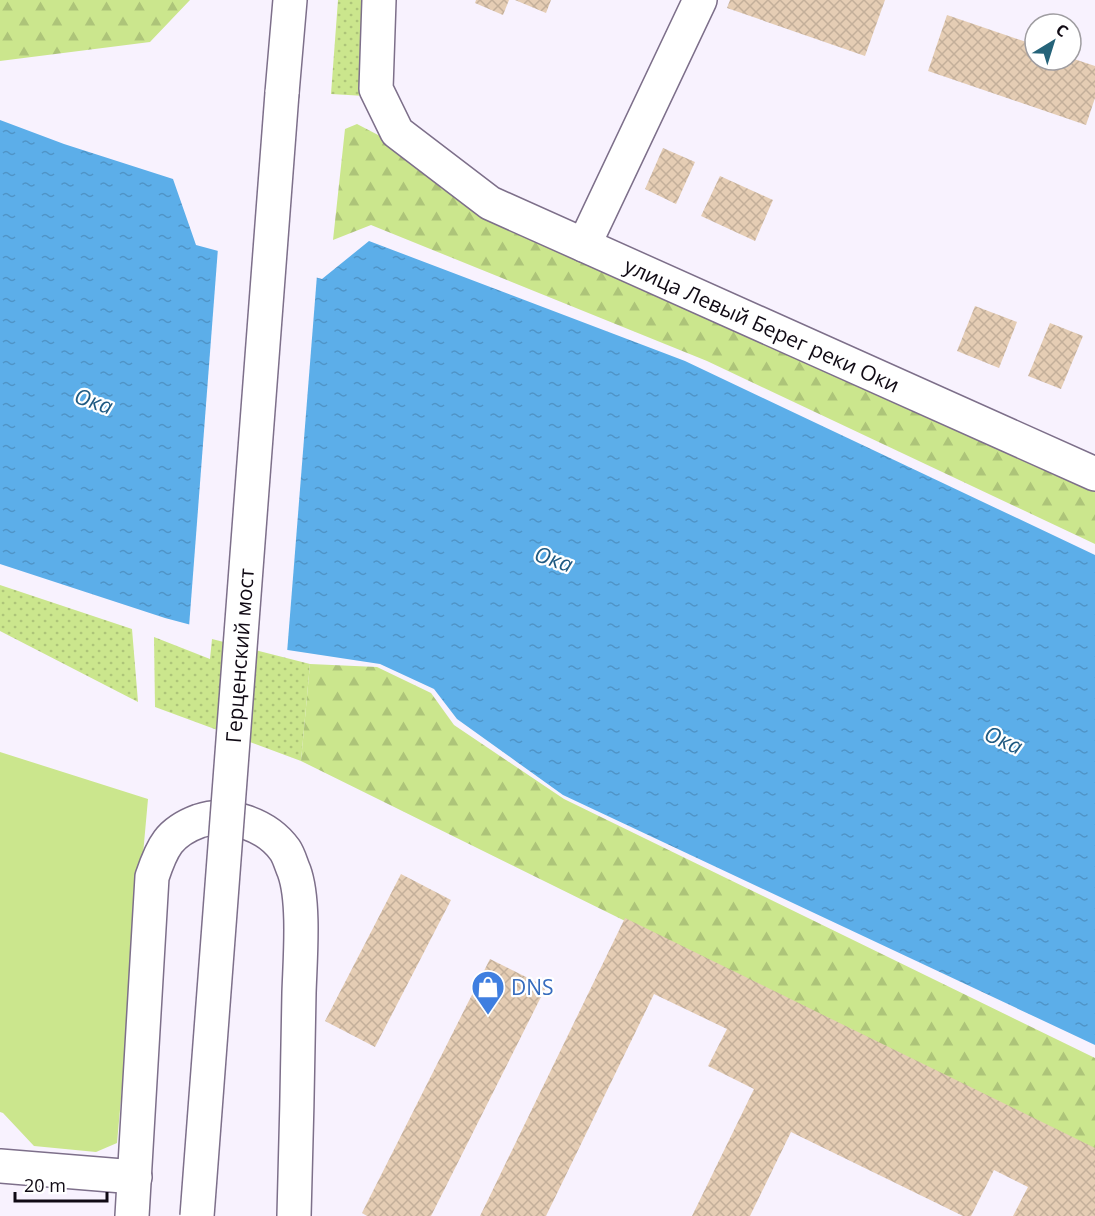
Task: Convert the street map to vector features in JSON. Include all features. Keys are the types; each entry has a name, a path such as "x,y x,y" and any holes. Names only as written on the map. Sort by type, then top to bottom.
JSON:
{"street":[{"name":"Герценский мост","path":"197,1216 290,0"},
{"name":"улица Левый Берег реки Оки","path":"379,0 376,89 397,132 490,202 1095,474"},
{"path":"584,245 700,0"},
{"path":"132,1216 152,877 167,843 181,828 204,820 229,819 252,824 271,836 285,850 295,873 299,898 300,955 294,1216"},
{"path":"0,1167 135,1177"}],"green space":[{"path":"0,0 190,0 150,42 0,61"},
{"path":"338,0 370,0 365,96 331,94"},
{"path":"357,124 428,161 1095,481 1095,544 707,361 371,225 333,240 345,129"},
{"path":"0,585 132,629 138,702 0,631"},
{"path":"154,637 210,659 212,639 310,664 301,761 155,707"},
{"path":"310,664 377,667 431,693 454,725 564,799 1095,1058 1095,1153 301,761"},
{"path":"0,752 148,799 117,1143 96,1152 34,1146 0,1112"}],"water":[{"name":"Ока","path":"0,120 64,144 173,179 196,245 322,279 369,241 685,361 1095,555 1095,1045 563,795 457,719 434,689 380,664 281,649 165,618 0,564"}],"pier":[{"path":"218,248 317,275 287,653 189,627"}],"building":[{"path":"476,0 509,0 503,15 475,3"},
{"path":"515,0 551,0 546,13"},
{"path":"730,0 885,0 865,56 727,8"},
{"path":"947,15 1023,41 1023,72 1083,72 1083,62 1095,66 1095,98 1086,125 928,71"},
{"path":"663,148 695,162 676,204 645,189"},
{"path":"720,176 773,200 755,241 701,216"},
{"path":"975,306 1017,322 999,368 957,351"},
{"path":"1050,323 1083,336 1061,389 1028,376"},
{"path":"401,874 451,900 375,1047 325,1021"},
{"path":"625,918 1095,1148 1095,1216 1013,1216 1028,1187 994,1170 971,1216 963,1216 791,1132 750,1216 692,1216 754,1089 708,1066 727,1029 654,994 546,1216 480,1216"},
{"path":"490,959 546,987 431,1216 367,1216 362,1213"}],"place":[{"name":"DNS","path":"488,1016"}]}
